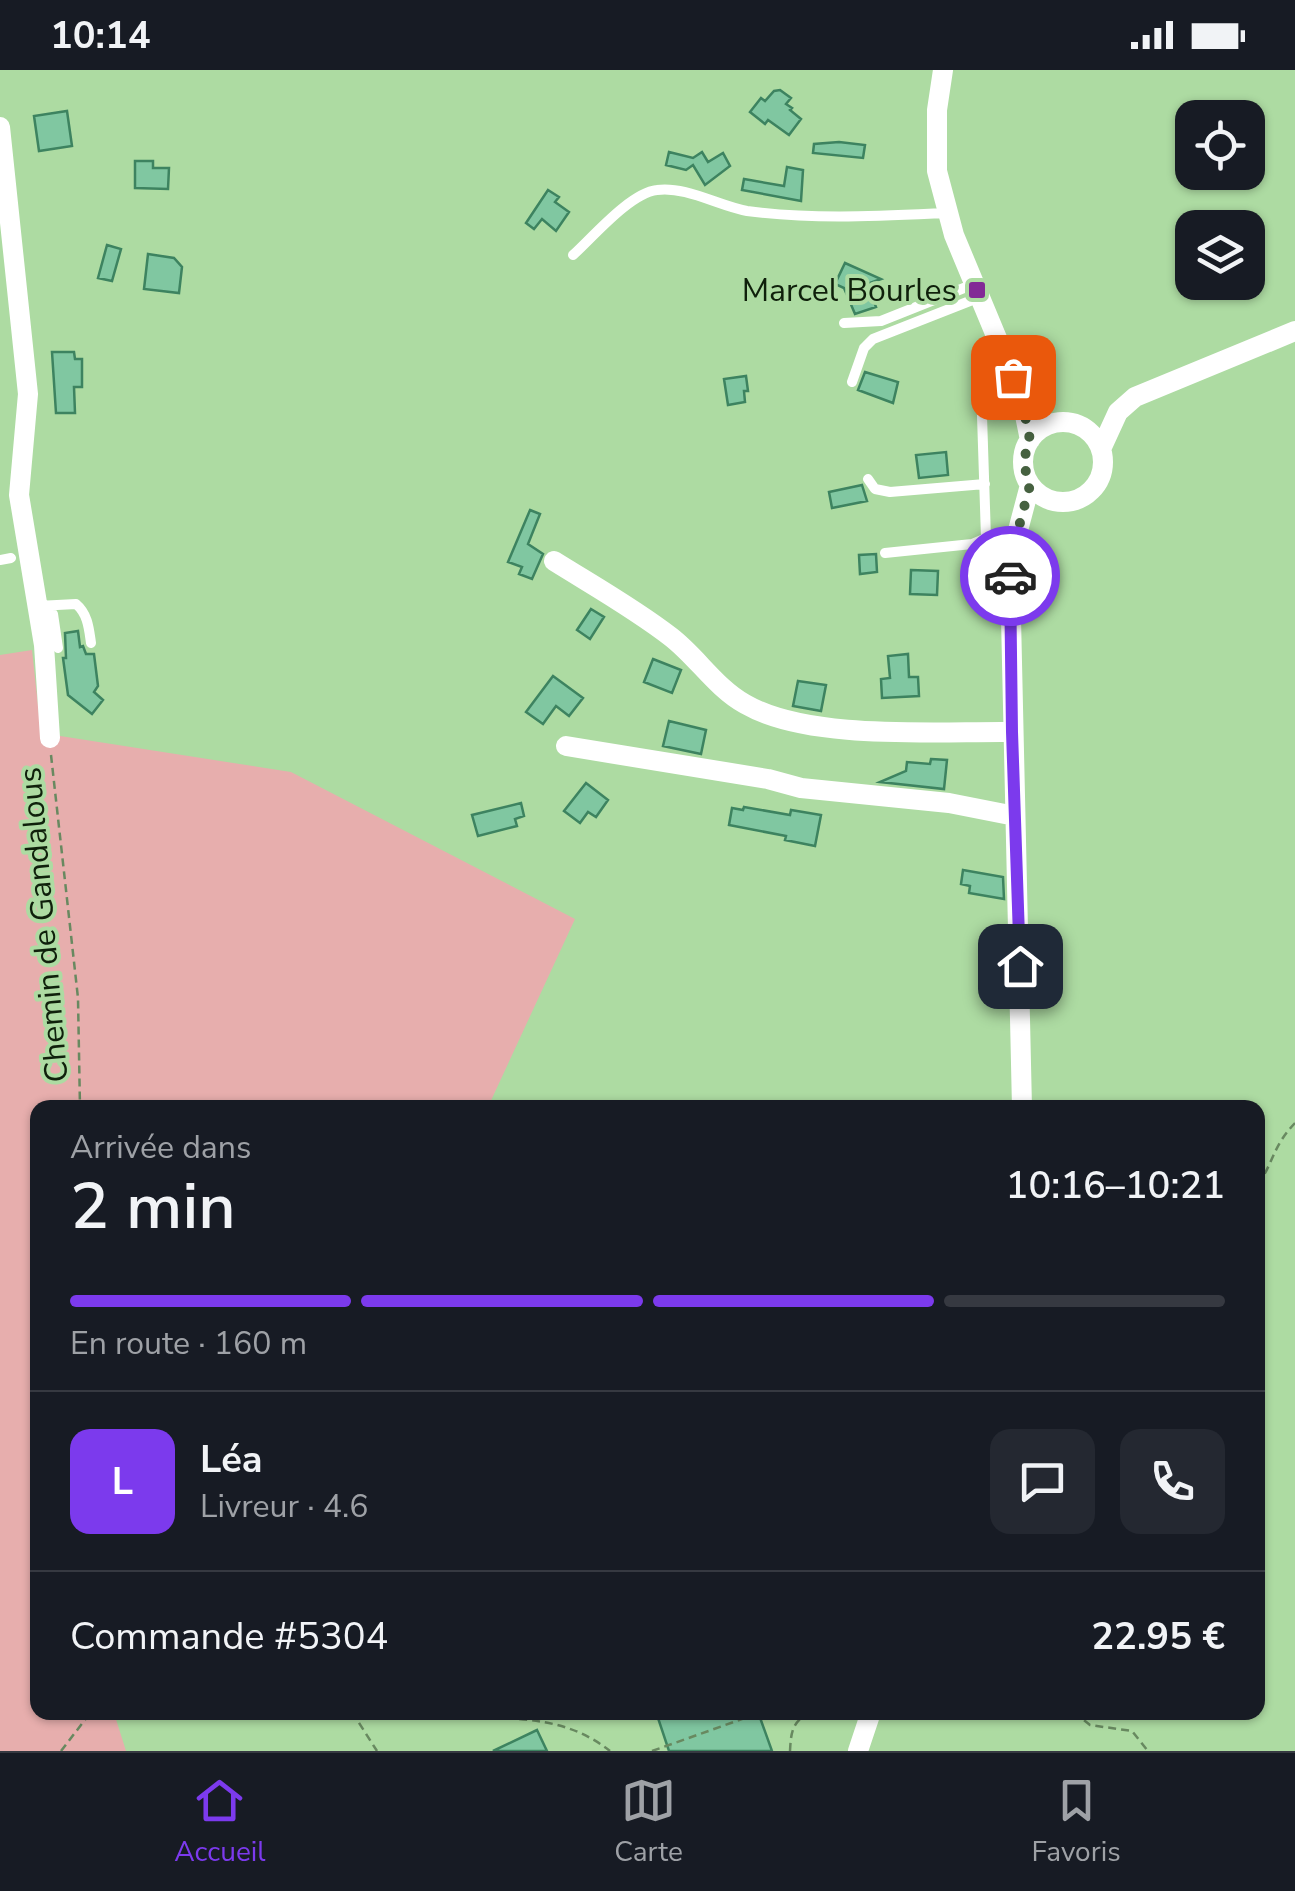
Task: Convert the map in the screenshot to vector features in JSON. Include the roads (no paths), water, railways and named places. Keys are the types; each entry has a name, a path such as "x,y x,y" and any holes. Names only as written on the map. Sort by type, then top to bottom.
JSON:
{"street":[{"path":"943,70 936,171 948,213 1017,387 1030,440"},
{"path":"0,128 28,394 19,495 41,605 50,738"},
{"path":"1022,1100 1010,573 1030,485 1023,462 1030,440 1036,432 1061,423 1084,422 1118,412 1146,392 1295,331"},
{"path":"1017,387 1061,423 1089,432 1101,449 1103,462 1094,488 1071,501 1046,498 1030,485"},
{"path":"1101,449 1118,412"},
{"path":"1022,525 1057,502"},
{"path":"554,561 674,639 705,672 745,704 797,724 863,730 1012,732"},
{"path":"566,746 768,779 801,788 949,803 1015,816"},
{"path":"858,1751 868,1720"}],"lane":[{"path":"574,256 640,196 657,190 746,210 784,214 948,213"},
{"path":"844,323 881,320 977,290"},
{"path":"852,382 864,348 873,338 977,290"},
{"path":"885,554 972,544 986,538 981,385 1017,387"},
{"path":"868,479 875,489 890,492 984,484"},
{"path":"41,605 76,604 89,626 90,643"},
{"path":"41,605 52,614 58,648"}],"place":[{"name":"Marcel Bourles","path":"977,290"}]}
